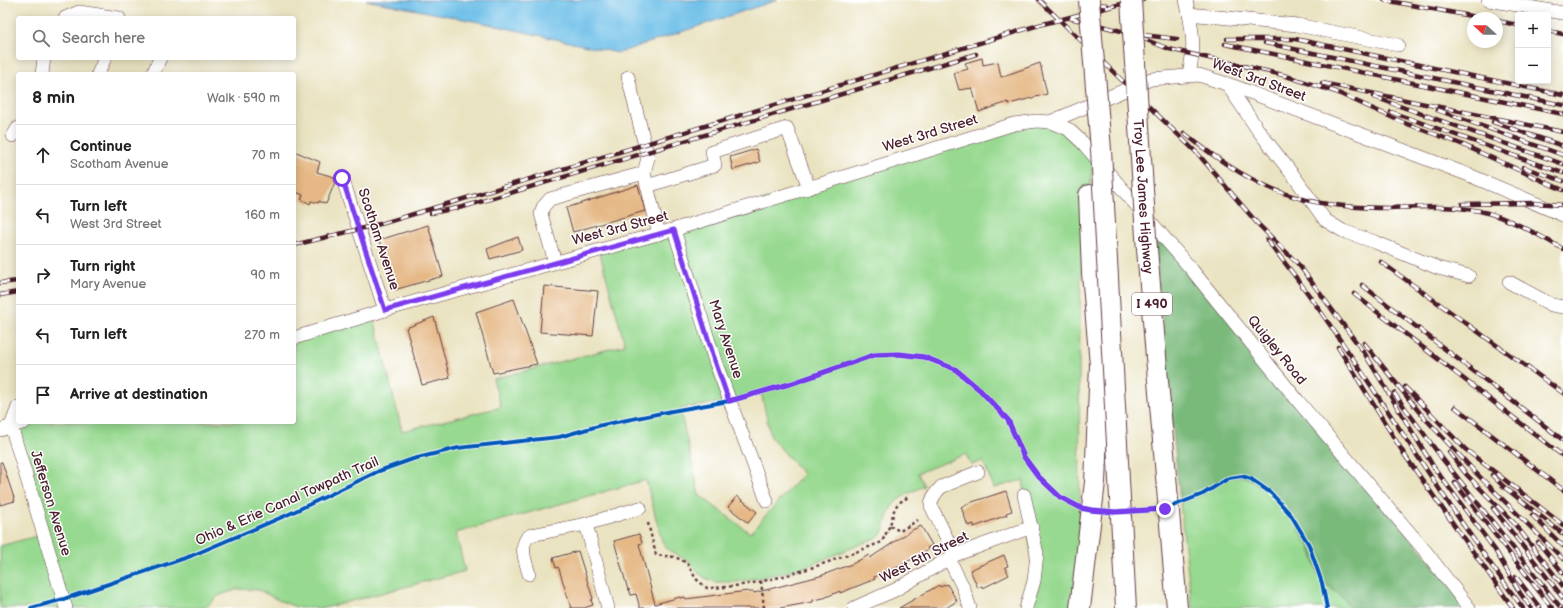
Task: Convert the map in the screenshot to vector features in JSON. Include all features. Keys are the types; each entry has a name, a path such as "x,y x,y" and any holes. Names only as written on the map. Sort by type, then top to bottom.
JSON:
{"highway":[{"path":"1089,0 1101,150 1126,608"},
{"name":"Troy Lee James Highway","path":"1131,0 1146,237 1177,608"},
{"path":"1080,608 1095,482 1098,419 1100,365 1092,273 1090,195 1101,150"}],"street":[{"path":"1186,0 1194,39 1193,55 1189,75"},
{"path":"1488,0 1563,13"},
{"path":"71,16 80,12 106,16"},
{"path":"1189,14 1297,25 1398,45"},
{"path":"42,72 44,60"},
{"path":"99,72 103,60"},
{"path":"154,72 159,60"},
{"name":"West 3rd Street","path":"296,337 385,310 674,230 1014,124 1037,121 1050,122 1151,79 1189,75 1199,75 1227,84 1469,175 1563,215"},
{"path":"628,77 648,158 644,173 659,234"},
{"path":"1227,84 1258,130 1296,179 1325,220 1343,231 1375,242 1438,268 1469,276"},
{"name":"Quigley Road","path":"1050,122 1068,129 1095,157 1192,270 1293,395 1426,552 1469,608"},
{"path":"647,186 715,165 712,152 787,128 809,188"},
{"path":"556,262 541,214 543,207 550,199 644,173"},
{"name":"Scotham Avenue","path":"342,178 385,310"},
{"name":"Mary Avenue","path":"674,230 715,361 767,501"},
{"path":"1509,282 1552,305 1563,307"},
{"path":"5,428 16,410"},
{"path":"5,428 18,424"},
{"name":"Jefferson Avenue","path":"5,428 66,608"},
{"path":"970,608 952,557 931,506 931,501 936,491 941,487 978,472"},
{"path":"1024,495 1037,554 1034,581 1026,608"},
{"path":"530,574 523,551 523,543 526,538 531,535 586,524 640,508"},
{"path":"586,524 608,608"},
{"name":"West 5th Street","path":"854,608 895,590 952,557 1032,527"}],"path":[{"path":"648,522 656,555 675,557 687,563 696,578 707,588 726,588 794,574 882,542 890,526 892,512 899,501 909,497"},
{"path":"890,526 900,531 918,520"},
{"path":"761,581 764,608"}],"green space":[{"path":"1050,122 1099,162 1092,168 1081,276 1079,367 1080,527 1078,608 1026,608 1034,581 1023,480 994,488 983,461 971,465 966,454 918,473 924,486 898,500 894,504 890,509 883,530 878,537 803,568 735,582 716,582 705,578 698,573 690,562 668,550 662,541 646,480 456,533 465,571 325,608 299,608 278,600 259,590 238,589 218,596 205,608 0,608 0,546 44,534 11,426 18,424 296,424 296,337 373,314 402,431 501,407 493,379 625,345 599,250 1014,124","holes":["761,392 771,437 803,474 750,533 699,495 680,409 729,401"]},
{"path":"1153,225 1469,608 1351,608 1341,596 1320,579 1309,545 1291,515 1271,493 1251,479 1242,476 1229,478 1203,494 1180,503"},
{"path":"1242,476 1251,479 1271,493 1291,515 1309,545 1320,579 1341,596 1351,608 1192,608 1180,503 1203,494 1229,478"}],"water":[{"path":"366,0 777,0 618,53 484,23"}],"building":[{"path":"982,58 983,65 998,62 1001,77 1040,63 1047,94 1009,104 1008,102 979,112 972,88 959,90 954,73 968,69 965,63"},
{"path":"756,149 760,162 733,170 730,157"},
{"path":"296,152 320,162 317,172 334,177 335,182 326,204 319,201 318,203 311,201 310,204 301,199 303,195 296,192"},
{"path":"638,185 645,211 573,232 566,208"},
{"path":"428,225 443,276 394,290 379,240"},
{"path":"518,237 522,250 490,259 487,249"},
{"path":"544,286 598,291 593,336 540,332"},
{"path":"514,299 537,364 493,373 476,312"},
{"path":"434,317 450,378 422,385 406,328"},
{"path":"0,462 2,462 15,501 0,505"},
{"path":"1006,491 1012,511 1006,513 1007,515 974,527 974,524 968,526 961,507"},
{"path":"737,496 757,512 748,523 728,507"},
{"path":"921,526 932,545 927,548 928,550 898,567 874,577 875,579 840,593 840,591 824,598 813,600 813,602 780,608 640,608 636,594 631,595 629,589 628,590 614,541 639,534 642,543 639,544 655,604 680,597 685,597 686,599 748,591 754,593 820,576 852,564 869,555 870,558 912,530"},
{"path":"578,551 593,599 591,600 593,605 584,608 571,608 559,569 558,567 556,568 553,558"},
{"path":"1004,555 1008,566 1005,567 1009,575 983,588 982,586 978,588 970,570"},
{"path":"947,584 957,601 946,608 899,608 939,585 940,587"}],"railway":[{"path":"1039,0 1198,154 1257,223 1299,265 1365,354 1433,466 1495,550 1520,593 1531,608"},
{"path":"1084,0 1093,4 1107,5"},
{"path":"296,245 384,223 1039,25 1129,2 1143,0"},
{"path":"1384,0 1467,15"},
{"path":"1070,18 1129,33 1169,49 1283,75 1336,92 1402,122 1461,144 1563,190"},
{"path":"1503,22 1515,24"},
{"path":"1551,32 1563,34"},
{"path":"1143,35 1177,39"},
{"path":"1227,39 1295,39 1563,95"},
{"path":"1265,43 1563,105"},
{"path":"1225,44 1563,114"},
{"path":"431,213 463,207 976,54"},
{"path":"1322,83 1563,132"},
{"path":"1374,97 1563,164"},
{"path":"1437,110 1563,155"},
{"path":"1391,112 1563,173"},
{"path":"1493,122 1563,146"},
{"path":"1184,133 1225,163 1254,180 1285,194 1323,203 1357,207 1446,207 1480,211 1513,222 1563,249"},
{"path":"1523,167 1563,181"},
{"path":"1462,204 1534,203 1563,205"},
{"path":"1267,240 1300,283 1338,337 1468,532 1523,608"},
{"path":"1381,262 1563,393"},
{"path":"0,283 16,281"},
{"path":"1362,285 1563,440"},
{"path":"0,295 16,292"},
{"path":"1354,294 1563,456"},
{"path":"1364,343 1420,413 1477,474 1563,559"},
{"path":"1338,347 1406,457 1513,608"},
{"path":"1405,387 1465,449 1563,525"},
{"path":"1394,393 1441,457 1561,608"},
{"path":"1455,407 1563,490"},
{"path":"1449,452 1467,475 1514,523 1563,586"},
{"path":"1492,475 1503,486 1563,534"},
{"path":"1455,483 1552,608"},
{"path":"1493,508 1563,598"},
{"path":"1532,515 1563,546"},
{"path":"1538,542 1563,573"},
{"path":"1516,577 1540,608"}],"cycle path":[{"name":"Ohio & Erie Canal Towpath Trail","path":"31,608 64,599 191,556 287,515 379,471 413,459 458,448 559,437 602,425 729,401 793,383 874,355 899,354 924,357 955,369 980,390 1008,420 1024,457 1038,476 1060,497 1081,508 1115,512 1165,509 1203,494 1229,478 1242,476 1251,479 1271,493 1291,515 1309,545 1322,583 1327,608"}],"route":[{"path":"342,178 385,310 674,230 729,401 793,383 874,355 899,354 924,357 955,369 980,390 983,395 1008,420 1024,457 1038,476 1060,497 1081,508 1091,510 1115,512 1165,509"}]}
